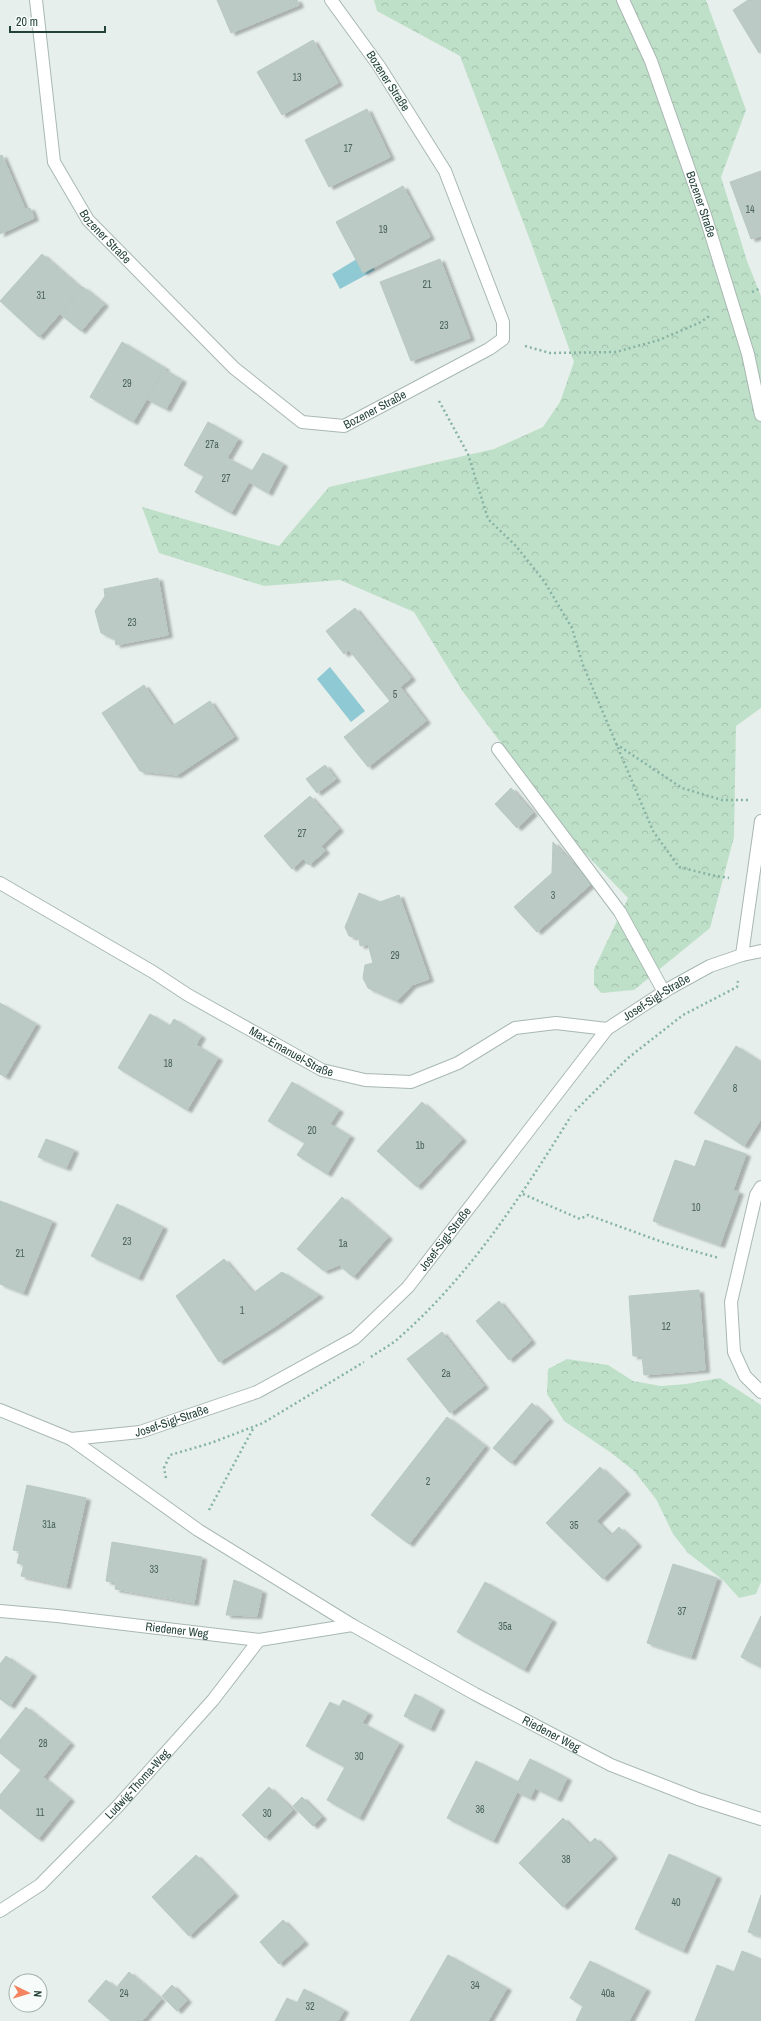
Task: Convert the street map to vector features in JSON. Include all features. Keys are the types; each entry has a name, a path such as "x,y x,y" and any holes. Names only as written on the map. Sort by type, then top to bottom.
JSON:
{"street":[{"name":"Bozener Straße","path":"36,0 54,162 88,220 234,368 302,422 344,426 489,349 503,339 504,322 445,171 379,66 332,0"},
{"name":"Bozener Straße","path":"623,0 651,61 705,215 748,354 761,415"},
{"path":"498,749 620,912 664,992"},
{"path":"742,955 761,821"},
{"name":"Max-Emanuel-Straße","path":"0,883 153,972 188,995 322,1070 365,1080 411,1082 458,1063 515,1028 556,1022 607,1030"},
{"name":"Josef-Sigl-Straße","path":"71,1439 140,1432 257,1392 355,1338 408,1287 607,1030 664,992 710,966 742,955 761,951"},
{"path":"761,1187 756,1195 731,1302 734,1352 745,1376 761,1392"},
{"path":"0,1410 71,1439"},
{"name":"Riedener Weg","path":"71,1439 198,1530 352,1625 475,1694 611,1765 698,1799 761,1819"},
{"name":"Riedener Weg","path":"0,1611 57,1616 259,1640 352,1625"},
{"name":"Ludwig-Thoma-Weg","path":"0,1911 40,1884 118,1806 213,1700 259,1640"}],"path":[{"path":"550,353 616,352 659,340 699,323"},
{"path":"428,382 468,454 488,519 516,546 544,581 572,628 583,665 653,831 679,867 711,875 752,881"},
{"path":"616,744 682,788 722,800 753,800"},
{"path":"522,1194 580,1219 588,1215 665,1243 739,1263"},
{"path":"208,1513 255,1426"}],"green space":[{"path":"374,0 706,0 746,110 721,177 747,261 761,296 761,708 736,726 734,837 710,928 634,990 601,993 594,985 594,969 628,898 575,843 461,689 414,612 340,580 264,586 159,553 142,507 279,546 329,487 494,449 543,427 560,402 574,362 530,240 460,56 377,11"},
{"path":"567,1359 608,1365 633,1381 661,1386 686,1384 720,1378 761,1405 761,1582 756,1594 739,1598 723,1580 688,1553 673,1534 656,1499 634,1471 610,1452 564,1421 547,1394 548,1369"}],"water":[{"path":"365,254 375,270 340,289 332,274"},
{"path":"330,667 365,711 351,722 317,679"}],"building":[{"path":"217,0 297,0 299,5 231,33"},
{"path":"748,0 761,0 761,52 759,53 733,10"},
{"path":"313,40 338,83 282,115 257,72"},
{"path":"367,109 390,157 329,187 305,140"},
{"path":"2,155 25,209 30,208 34,218 0,234 0,156"},
{"path":"761,171 761,236 751,239 730,182"},
{"path":"403,186 430,237 363,273 336,222"},
{"path":"42,254 82,289 39,337 0,301"},
{"path":"440,259 470,338 411,361 380,282"},
{"path":"83,287 104,304 81,331 60,314"},
{"path":"122,342 165,368 133,422 90,397"},
{"path":"163,369 182,380 166,409 147,399"},
{"path":"208,422 238,439 227,458 252,471 263,453 283,464 268,493 249,482 231,513 195,492 204,476 184,465"},
{"path":"158,578 168,635 116,645 115,639 101,633 95,611 105,596 104,589"},
{"path":"355,608 411,678 400,687 426,721 368,767 344,737 390,701 349,650 344,654 326,631"},
{"path":"144,685 172,726 210,701 234,737 177,775 140,771 102,713"},
{"path":"325,765 336,779 317,793 306,779"},
{"path":"511,788 533,813 517,828 495,804"},
{"path":"310,796 339,829 321,846 325,851 309,865 303,859 292,869 264,836"},
{"path":"553,842 591,884 537,932 514,907 552,873"},
{"path":"359,893 380,902 399,895 429,979 412,985 397,1001 368,988 363,978 365,965 373,963 368,944 360,946 359,938 349,936 345,927"},
{"path":"0,1003 36,1024 5,1077 0,1074"},
{"path":"150,1014 170,1026 174,1019 201,1036 196,1045 218,1058 187,1110 118,1068"},
{"path":"736,1046 761,1062 761,1119 744,1146 694,1113"},
{"path":"292,1082 339,1110 330,1124 350,1136 327,1174 297,1155 305,1143 268,1121"},
{"path":"422,1102 462,1139 417,1187 377,1151"},
{"path":"46,1139 74,1150 66,1168 38,1157"},
{"path":"705,1140 746,1154 733,1190 739,1192 720,1245 653,1221 675,1160 695,1167"},
{"path":"342,1197 388,1237 353,1277 339,1265 324,1271 297,1249"},
{"path":"0,1201 52,1221 23,1293 0,1284"},
{"path":"117,1204 163,1227 138,1278 91,1256"},
{"path":"224,1259 253,1293 282,1272 319,1295 277,1325 219,1362 176,1296"},
{"path":"699,1290 705,1370 644,1375 642,1356 633,1356 629,1296"},
{"path":"499,1301 531,1341 509,1360 476,1321"},
{"path":"442,1332 484,1386 450,1413 407,1359"},
{"path":"532,1403 549,1419 511,1463 493,1448"},
{"path":"447,1417 485,1446 409,1544 371,1515"},
{"path":"600,1467 626,1492 597,1521 611,1535 619,1527 637,1544 603,1579 546,1523"},
{"path":"27,1485 86,1498 66,1586 21,1576 24,1565 17,1563 20,1551 13,1550"},
{"path":"112,1542 202,1557 194,1603 115,1589 116,1583 106,1581"},
{"path":"673,1564 717,1578 691,1657 647,1643"},
{"path":"234,1580 262,1591 257,1616 226,1615"},
{"path":"485,1582 552,1620 524,1670 457,1632"},
{"path":"761,1616 761,1667 741,1657"},
{"path":"6,1656 32,1674 10,1706 0,1699 0,1664"},
{"path":"415,1694 440,1708 430,1729 404,1716"},
{"path":"343,1700 368,1713 362,1723 399,1743 359,1818 327,1800 345,1767 306,1746 330,1702 339,1707"},
{"path":"26,1707 70,1743 43,1777 70,1799 38,1839 0,1808 0,1795 21,1770 0,1753 0,1740"},
{"path":"530,1759 567,1778 557,1799 535,1788 530,1798 517,1792 493,1841 447,1818 476,1761 518,1782"},
{"path":"269,1787 293,1810 265,1838 242,1815"},
{"path":"302,1797 322,1817 313,1826 293,1806"},
{"path":"563,1818 589,1844 595,1838 613,1856 563,1907 519,1863"},
{"path":"669,1854 717,1876 683,1951 635,1929"},
{"path":"196,1855 234,1894 189,1936 152,1897"},
{"path":"761,1895 761,1936 748,1932"},
{"path":"283,1920 304,1942 279,1964 260,1942"},
{"path":"742,1951 761,1959 761,2021 695,2021 717,1965 734,1972"},
{"path":"448,1955 507,1988 488,2021 410,2021"},
{"path":"590,1961 646,1989 629,2021 576,2021 583,2006 570,1998"},
{"path":"129,1972 161,1999 142,2021 111,2021 88,2001 106,1980 116,1988"},
{"path":"172,1985 187,2000 177,2011 162,1996"},
{"path":"304,1989 344,2010 338,2021 275,2021 287,1998 297,2003"}]}
